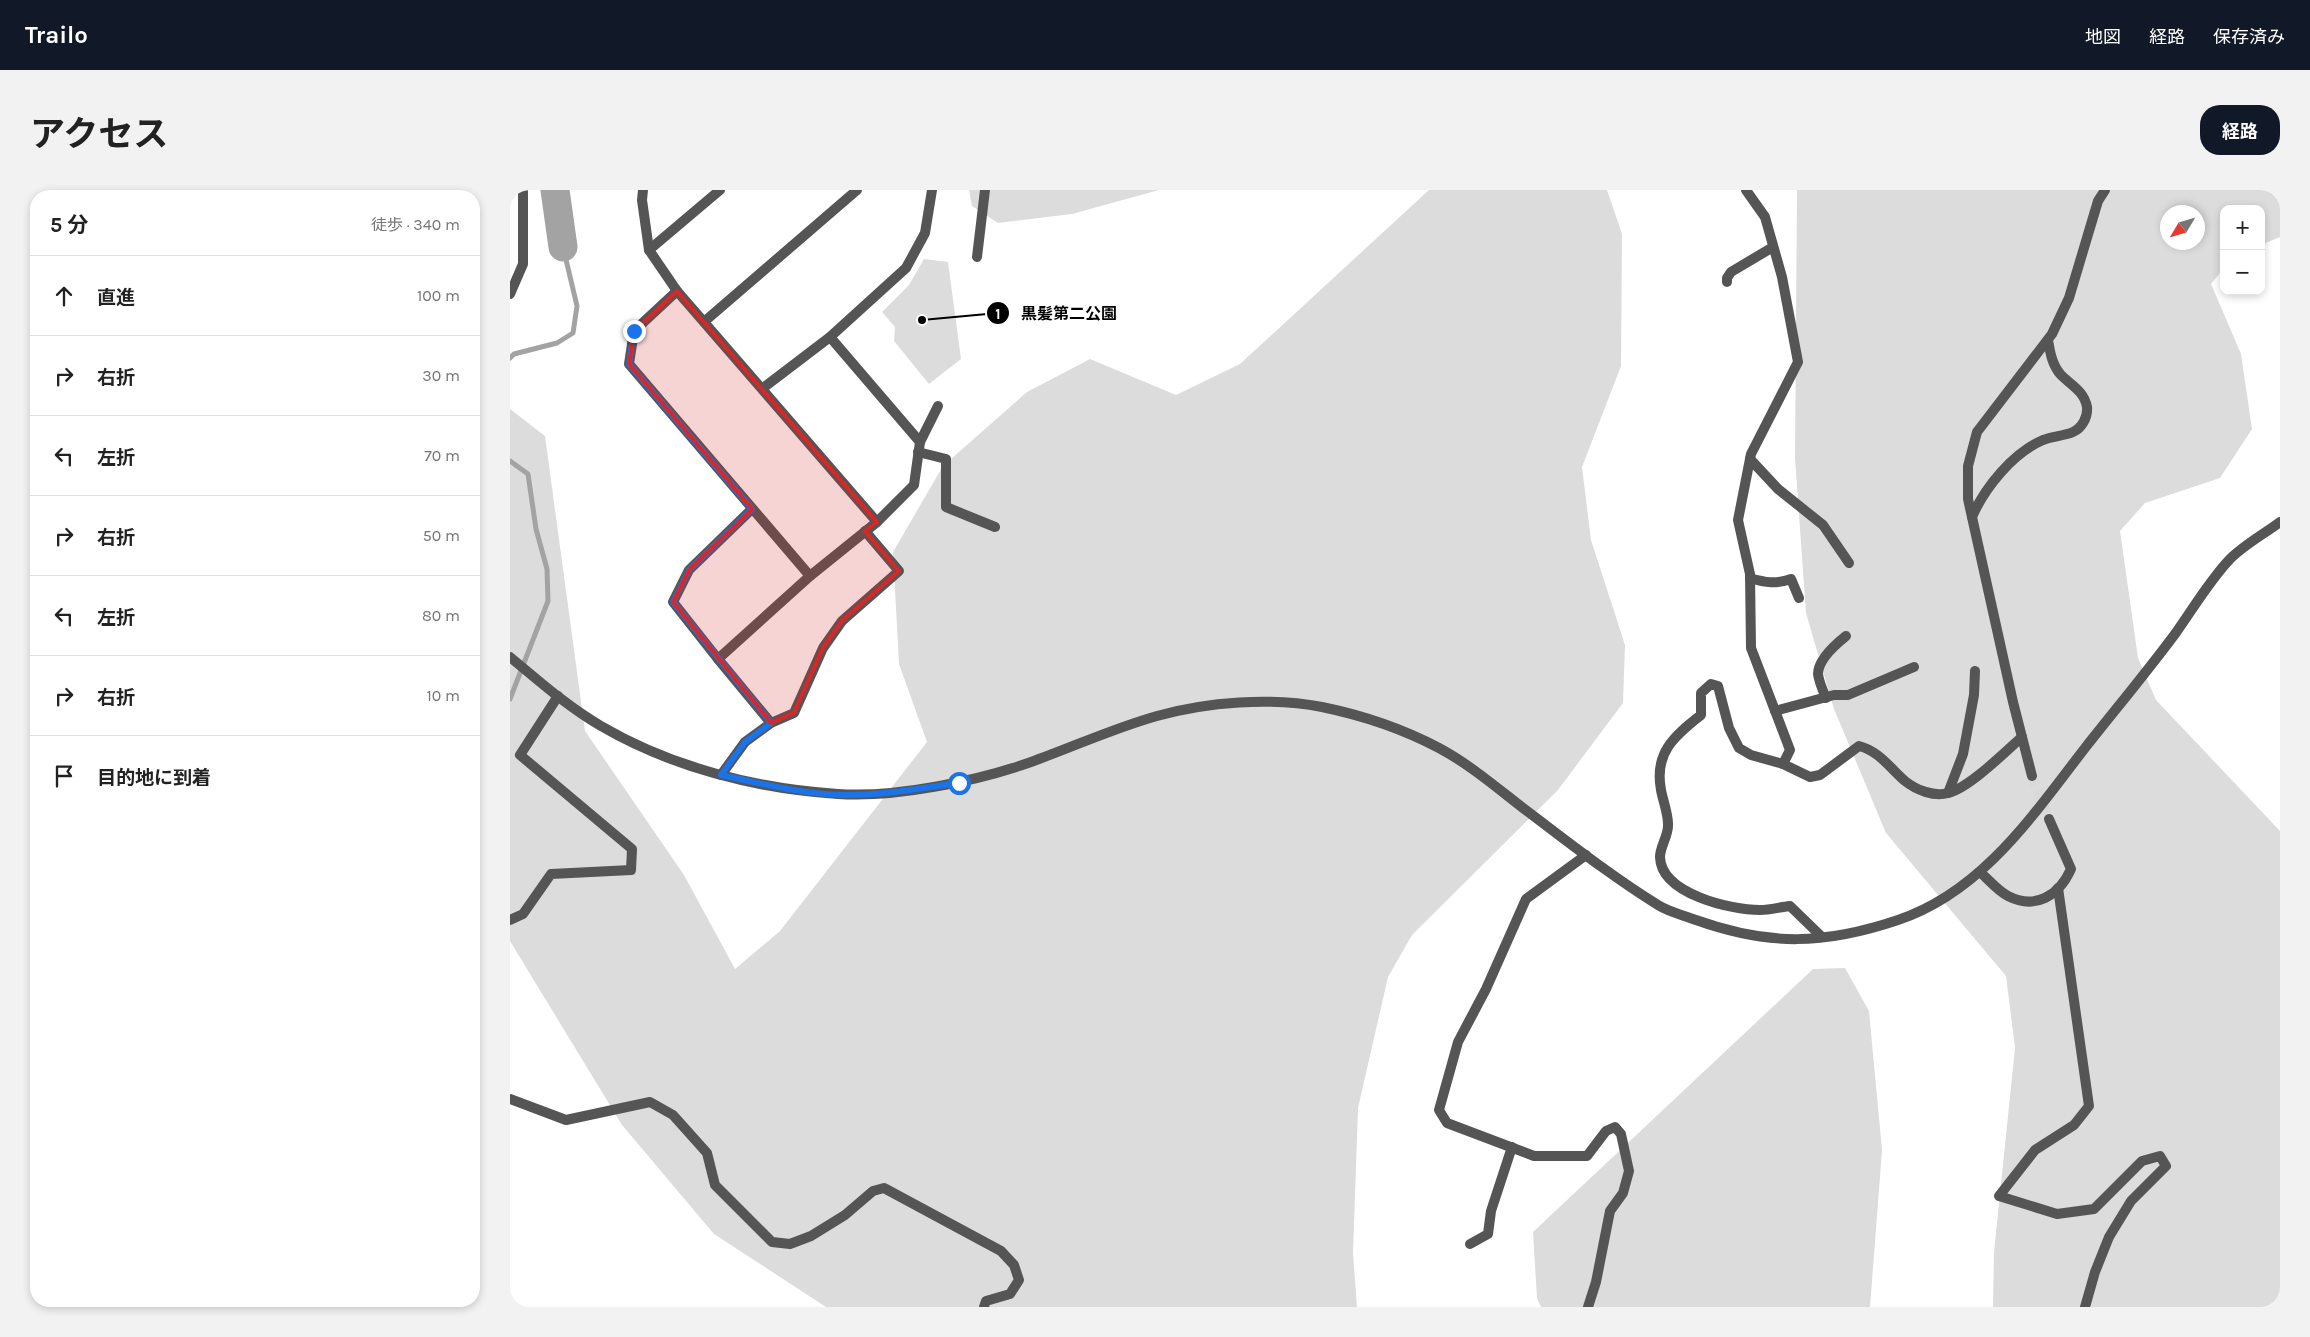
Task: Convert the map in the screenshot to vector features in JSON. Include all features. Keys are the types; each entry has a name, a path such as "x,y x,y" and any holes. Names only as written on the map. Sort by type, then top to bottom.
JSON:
{"street":[{"path":"510,294 514,274 523,264 523,190"},
{"path":"643,190 642,200 649,250 677,291 705,321 877,522"},
{"path":"649,250 720,190"},
{"path":"705,321 857,190"},
{"path":"763,388 830,337 906,268 926,233 932,190"},
{"path":"976,256 985,190"},
{"path":"1746,190 1765,217 1782,277 1798,362 1750,459 1738,520 1750,578 1751,648 1790,750 1783,764"},
{"path":"2032,776 1968,499 1968,466 1977,432 2048,340 2069,298 2098,201 2104,190"},
{"path":"1727,282 1726,278 1731,272 1773,248"},
{"path":"677,291 634,331 629,364 810,576"},
{"path":"830,337 919,447 946,459 946,508 994,527"},
{"path":"1972,517 1982,494 2025,451 2043,440 2074,432 2084,422 2087,409 2085,398 2060,374 2052,362 2048,340"},
{"path":"718,659 810,576 877,522 914,485 919,447 938,406"},
{"path":"1750,459 1778,489 1823,525 1849,563"},
{"path":"752,509 689,570 673,602 771,723"},
{"path":"510,657 600,726 665,757 721,775 770,786 841,795 897,792 959,783 1027,764 1161,715 1228,703 1281,703 1320,707 1399,730 1441,750 1484,778 1586,855 1662,908 1731,932 1776,940 1822,938 1844,936 1905,918 1946,896 1981,873 2023,828 2173,636 2231,557 2280,522"},
{"path":"721,775 745,742 771,723 794,713 823,648 842,621 899,571 865,531"},
{"path":"1750,578 1765,583 1777,583 1791,579 1799,598"},
{"path":"1826,698 1818,675 1819,667 1834,646 1846,636"},
{"path":"1775,711 1826,698 1848,695 1914,667"},
{"path":"1948,793 1963,754 1974,695 1975,672"},
{"path":"1822,938 1790,906 1752,909 1719,905 1689,893 1665,875 1660,857 1669,825 1660,788 1662,755 1678,734 1701,715 1702,693 1711,684 1718,686 1729,728 1739,748 1751,755 1783,764 1810,777 1820,775 1859,746 1870,749 1877,754 1906,782 1928,793 1948,793 1962,787 2022,737"},
{"path":"510,920 523,914 551,874 631,870 632,849 520,755 556,694"},
{"path":"1981,873 2007,896 2028,903 2044,900 2066,880 2071,870 2049,819"},
{"path":"1586,855 1526,899 1486,989 1458,1042 1439,1110 1447,1123 1534,1156 1587,1156 1606,1132 1614,1127 1621,1134 1629,1171 1623,1193 1610,1211 1596,1282 1588,1307"},
{"path":"2058,888 2089,1106 2074,1125 2035,1150 1998,1196 2057,1214 2094,1209 2142,1161 2160,1156 2166,1166 2131,1201 2109,1237 2095,1272 2085,1307"},
{"path":"510,1100 566,1120 650,1102 673,1115 707,1153 715,1185 772,1242 790,1244 811,1236 845,1215 874,1191 884,1188 1001,1251 1014,1265 1019,1280 1010,1294 986,1301 984,1307"},
{"path":"1470,1244 1488,1234 1491,1211 1512,1147"}],"highlighted area":[{"path":"677,291 877,522 865,531 899,571 842,621 823,648 794,713 771,723 673,602 689,570 752,509 629,364 634,331"}],"shaded area":[{"path":"969,190 1159,190 1072,214 998,223 972,206"},
{"path":"1429,190 1607,190 1622,234 1621,366 1582,467 1591,540 1625,645 1623,703 1558,790 1412,935 1388,977 1358,1108 1353,1253 1357,1307 826,1307 714,1234 622,1125 510,941 510,409 545,436 585,731 684,875 735,969 780,931 927,742 899,664 893,552 943,466 1027,392 1090,359 1176,395 1240,364"},
{"path":"1797,190 2280,190 2280,237 2265,243 2265,205 2220,205 2220,273 2211,284 2241,354 2252,429 2220,478 2145,503 2120,531 2138,658 2156,700 2280,831 2280,1307 1993,1307 1994,1252 2015,1048 2006,976 1886,833 1834,709 1806,613 1795,458"},
{"path":"924,259 948,262 961,359 929,384 894,341 895,327 882,312 909,285"},
{"path":"1845,968 1869,1011 1882,1150 1870,1307 1541,1307 1537,1298 1533,1232 1813,969"}],"waterway":[{"path":"555,190 563,247"},
{"path":"510,358 514,354 557,343 573,333 577,306 563,247"},
{"path":"510,461 528,474 536,529 547,569 548,601 510,699"}],"tunnel":[{"path":"2032,776 2049,819"}],"place":[{"name":"黒髪第二公園","path":"922,320"}],"route":[{"path":"634,331 629,364 752,509 689,570 673,602 771,723 745,742 721,775 770,786 841,795 897,792 959,783"}]}
